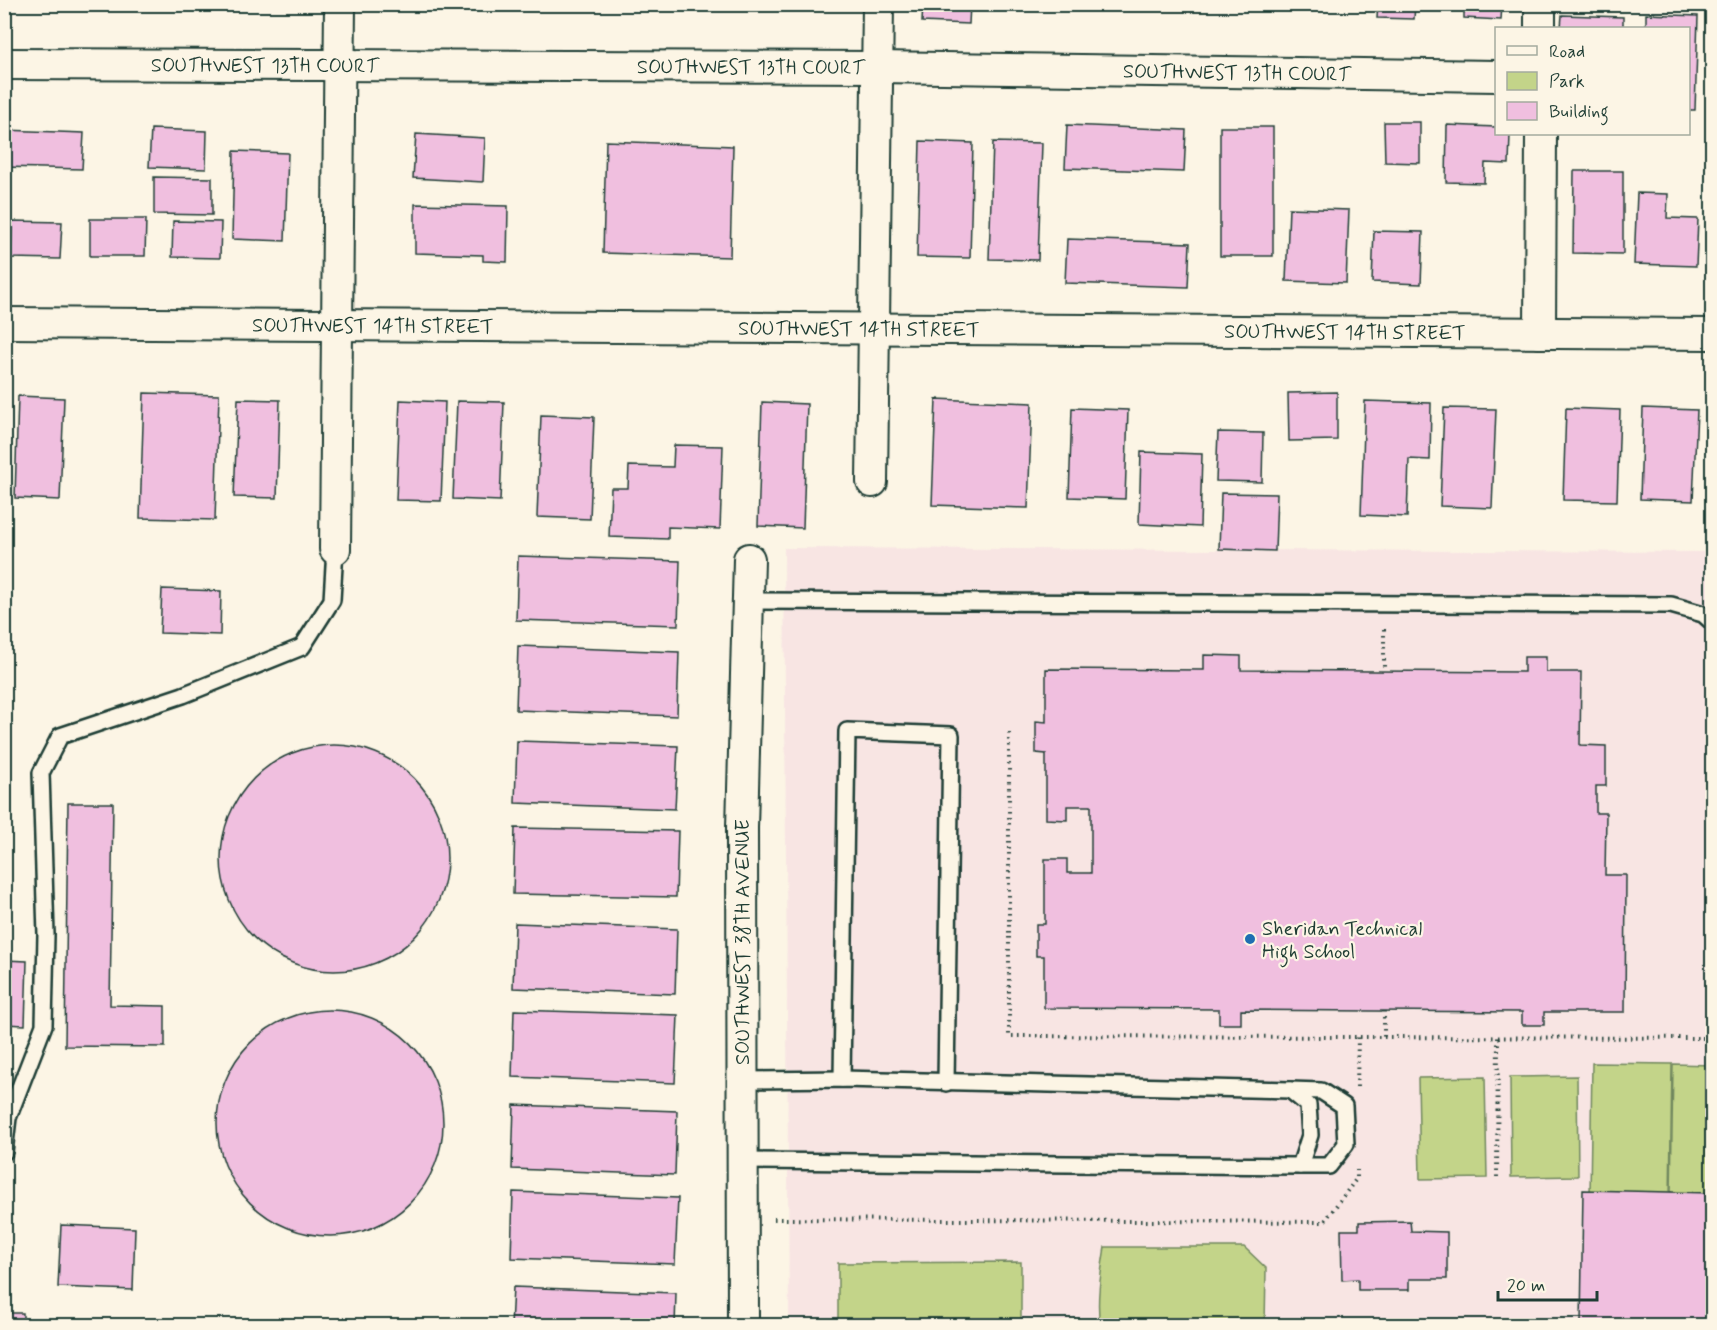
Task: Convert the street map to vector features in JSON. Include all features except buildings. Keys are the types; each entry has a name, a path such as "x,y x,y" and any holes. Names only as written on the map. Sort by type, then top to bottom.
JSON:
{"street":[{"path":"335,549 340,4"},
{"path":"872,482 878,4"},
{"path":"1540,4 1540,27"},
{"name":"SOUTHWEST 13TH COURT","path":"4,63 878,68 1495,76"},
{"path":"1540,333 1541,135"},
{"name":"SOUTHWEST 14TH STREET","path":"4,323 1713,334"},
{"name":"SOUTHWEST 38TH AVENUE","path":"743,1326 742,828 749,560"}],"lane":[{"path":"4,1152 8,1118 44,1025 46,935 41,773 60,736 183,695 302,647 332,600 335,549"},
{"path":"748,601 1671,605 1703,614 1713,622"},
{"path":"843,1079 847,731 951,735 946,1083"},
{"path":"743,1080 843,1079 1321,1091 1344,1106 1346,1144 1329,1166 743,1161"},
{"path":"1290,1090 1308,1105 1310,1135 1300,1166"}],"path":[{"path":"1384,629 1384,670"},
{"path":"1009,732 1009,1036 1713,1038"},
{"path":"1384,1011 1384,1037"},
{"path":"1357,1096 1358,1037"},
{"path":"1497,1177 1498,1037"},
{"path":"743,1219 1324,1222 1357,1178 1357,1166"}],"shaded area":[{"name":"Sheridan Technical High School","path":"784,548 1712,552 1712,1325 789,1325"}],"green space":[{"path":"1592,1063 1672,1064 1670,1197 1590,1196"},
{"path":"1673,1064 1712,1065 1712,1198 1671,1197"},
{"path":"1577,1076 1578,1176 1511,1177 1510,1077"},
{"path":"1485,1077 1487,1178 1420,1179 1418,1078"},
{"path":"1105,1247 1244,1247 1266,1268 1265,1325 1100,1325 1099,1296"},
{"path":"1021,1262 1021,1325 838,1325 838,1263"}],"place":[{"name":"Sheridan Technical High School","path":"1250,939"}]}
